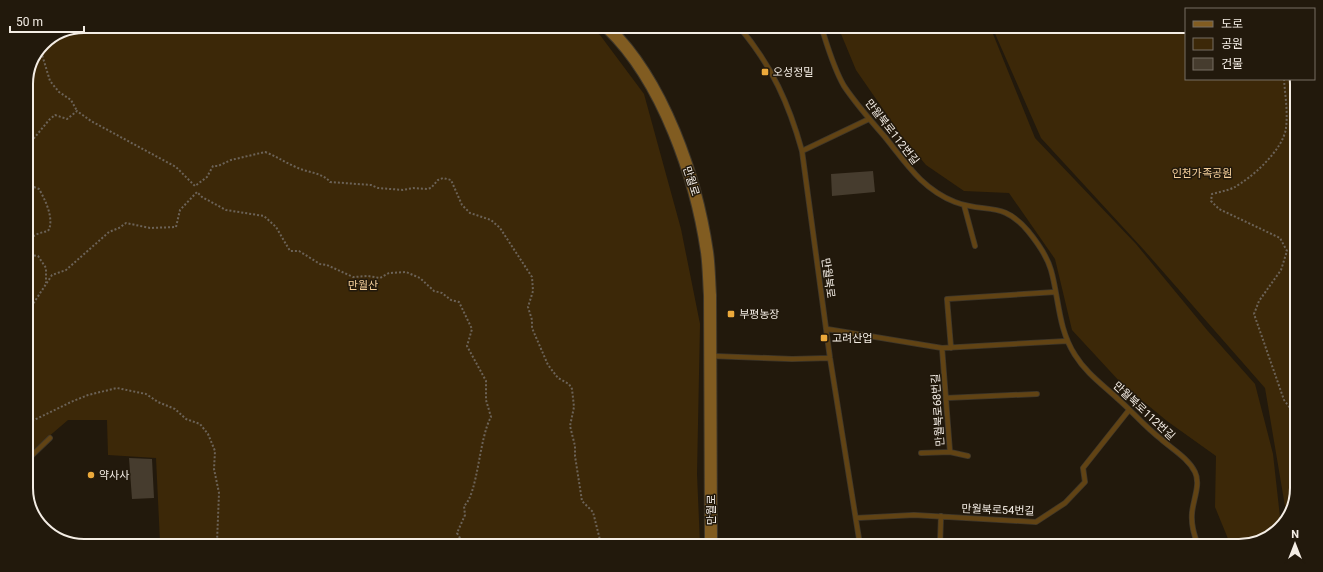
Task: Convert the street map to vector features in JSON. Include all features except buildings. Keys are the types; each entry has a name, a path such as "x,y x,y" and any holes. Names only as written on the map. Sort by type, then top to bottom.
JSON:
{"street":[{"name":"만월로","path":"612,33 643,70 664,109 690,177 701,215 708,254 710,295 711,539"}],"lane":[{"name":"만월북로","path":"744,33 768,67 782,92 793,120 802,151 830,358 859,539"},
{"name":"만월북로112번길","path":"823,33 828,51 844,86 911,171 937,193 964,205 1003,210 1015,218 1028,231 1044,254 1051,269 1067,341 1085,369 1186,460 1195,471 1198,479 1192,512 1192,531 1195,539"},
{"path":"802,151 869,119"},
{"path":"964,205 975,246"},
{"path":"951,348 947,298 1056,292"},
{"path":"827,329 942,348 1067,341"},
{"name":"만월북로68번길","path":"942,348 950,452 968,456"},
{"path":"710,356 792,359 830,358"},
{"path":"946,398 1037,394"},
{"name":"만월북로54번길","path":"856,518 914,515 1036,522 1065,503 1085,482 1083,468 1129,410"},
{"path":"33,454 50,438"},
{"path":"921,453 950,452"},
{"path":"940,539 941,516"}],"path":[{"path":"42,55 50,81 59,92 71,100 77,111 91,121 176,167 195,186 197,192 202,197 226,210 264,216 276,226 290,251 299,251 320,264 327,265 353,277 368,276 380,278 389,273 406,272 420,278 434,291 442,293 451,300 460,302 472,328 467,346 486,381 486,400 491,417 479,456 473,490 468,502 464,506 465,515 457,533 461,539"},
{"path":"1284,80 1287,107 1286,130 1275,153 1257,170 1233,188 1212,194 1211,201 1219,209 1280,238 1287,250 1281,270 1260,301 1254,314 1284,400 1290,408"},
{"path":"33,139 55,115 67,119 77,111"},
{"path":"195,186 207,177 213,166 218,166 230,160 265,152 274,157 279,157 296,167 326,177 330,182 371,185 378,188 403,190 413,188 427,189 431,188 438,180 443,178 451,180 462,205 470,213 491,220 500,228 532,277 533,292 528,307 532,328 548,365 558,378 568,384 572,389 574,407 570,426 575,446 574,456 582,501 593,512 600,539"},
{"path":"33,187 39,189 49,213 50,227 48,231 33,236"},
{"path":"33,304 52,275 66,270 109,232 126,223 150,228 176,227 180,210 197,192"},
{"path":"33,255 38,256 46,268 46,285"},
{"path":"33,421 88,395 117,388 146,394 158,402 175,409 186,419 200,424 208,434 215,451 214,469 219,493 217,539"}],"green space":[{"name":"만월산","path":"84,33 597,33 600,35 644,94 681,229 700,324 697,474 700,539 160,539 156,458 108,455 107,420 68,420 33,450 33,80 37,64 42,55 55,42 64,37"},
{"path":"841,33 993,33 1035,138 1136,244 1207,330 1255,384 1273,454 1281,518 1275,524 1262,534 1246,539 1228,539 1215,507 1216,456 1167,421 1121,383 1072,330 1055,259 1009,193 964,191 926,165 901,135 856,70"},
{"name":"인천가족공원","path":"995,33 1185,33 1185,80 1290,80 1290,488 1285,509 1265,388 1144,250 1041,138"}],"place":[{"name":"오성정밀","path":"765,72"},
{"name":"부평농장","path":"731,314"},
{"name":"고려산업","path":"824,338"},
{"name":"약사사","path":"91,475"}]}
